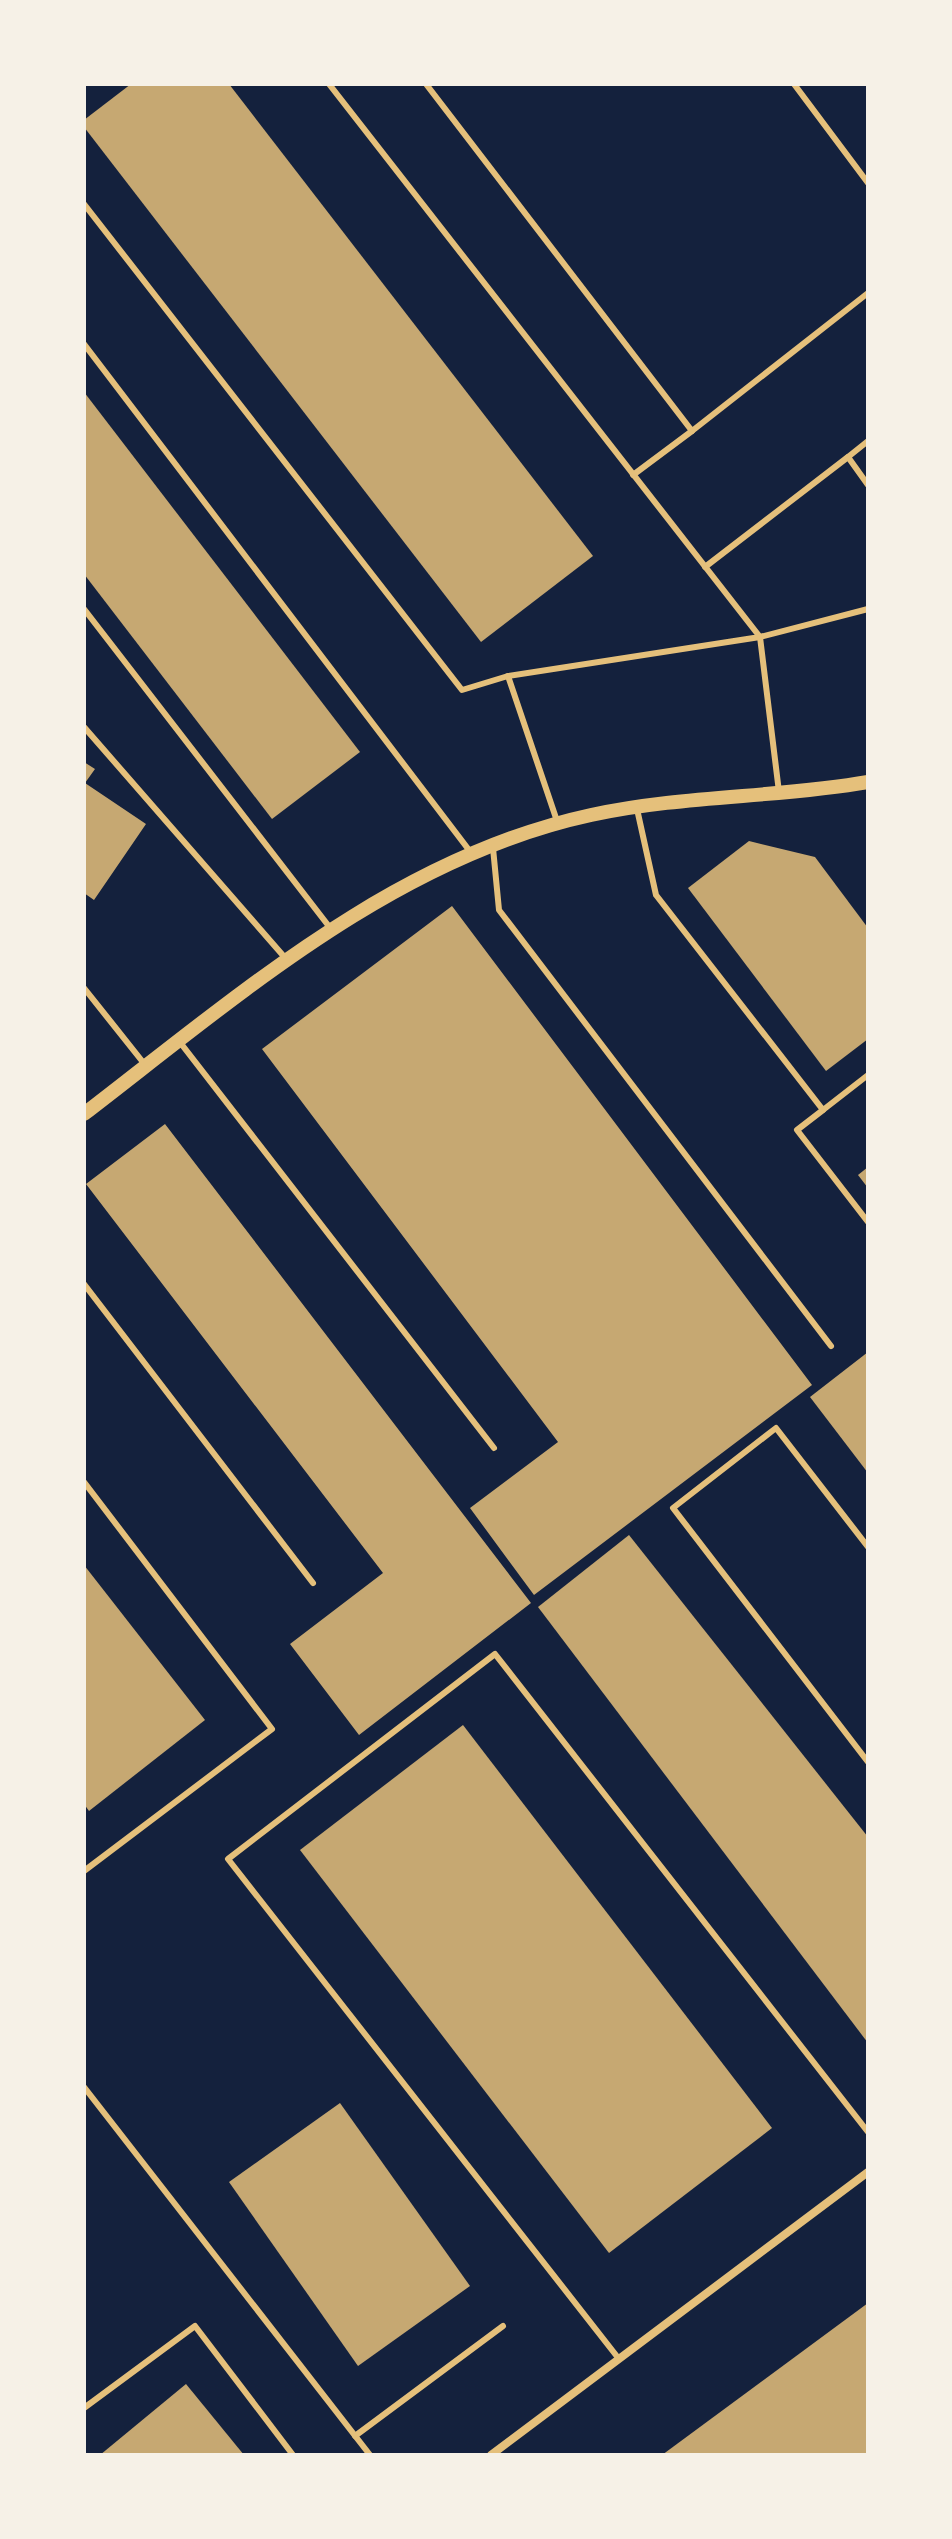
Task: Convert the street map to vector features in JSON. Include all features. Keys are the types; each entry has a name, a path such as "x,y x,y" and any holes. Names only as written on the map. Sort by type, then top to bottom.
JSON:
{"street":[{"path":"84,1114 287,960 404,886 493,844 558,824 637,806 867,784"},
{"path":"491,2455 868,2172"}],"lane":[{"path":"329,84 760,637 779,792"},
{"path":"426,84 692,431"},
{"path":"795,84 868,183"},
{"path":"84,204 462,690 508,676 760,637 868,609"},
{"path":"633,475 868,293"},
{"path":"84,344 472,854"},
{"path":"705,567 868,441"},
{"path":"848,457 868,485"},
{"path":"84,609 332,931"},
{"path":"508,676 558,824"},
{"path":"84,727 287,960"},
{"path":"637,806 656,895 823,1110"},
{"path":"493,844 499,910 831,1346"},
{"path":"84,988 146,1066"},
{"path":"179,1041 494,1448"},
{"path":"868,1075 797,1130 868,1222"},
{"path":"84,1284 313,1583"},
{"path":"868,1547 776,1428 673,1508 868,1762"},
{"path":"84,1482 272,1729 84,1871"},
{"path":"619,2359 228,1859 495,1654 868,2132"},
{"path":"84,2087 370,2455"},
{"path":"84,2408 195,2326 293,2455"},
{"path":"355,2436 503,2326"}],"building":[{"path":"131,84 229,84 593,556 481,642 84,127 84,120"},
{"path":"84,392 360,752 272,819 84,574"},
{"path":"84,762 95,769 85,783 146,824 94,900 84,893"},
{"path":"749,841 815,857 868,928 868,1039 826,1071 688,888"},
{"path":"452,906 812,1385 534,1595 470,1508 558,1442 262,1049"},
{"path":"165,1124 531,1603 359,1735 290,1644 383,1573 86,1184"},
{"path":"868,1167 868,1188 858,1175"},
{"path":"868,1352 868,1473 810,1397"},
{"path":"629,1535 868,1837 868,2043 538,1607"},
{"path":"84,1565 205,1720 89,1811 84,1804"},
{"path":"463,1725 772,2128 609,2253 300,1850"},
{"path":"340,2103 470,2286 358,2366 229,2182"},
{"path":"868,2303 868,2455 662,2455"},
{"path":"186,2384 244,2455 100,2455"}]}
